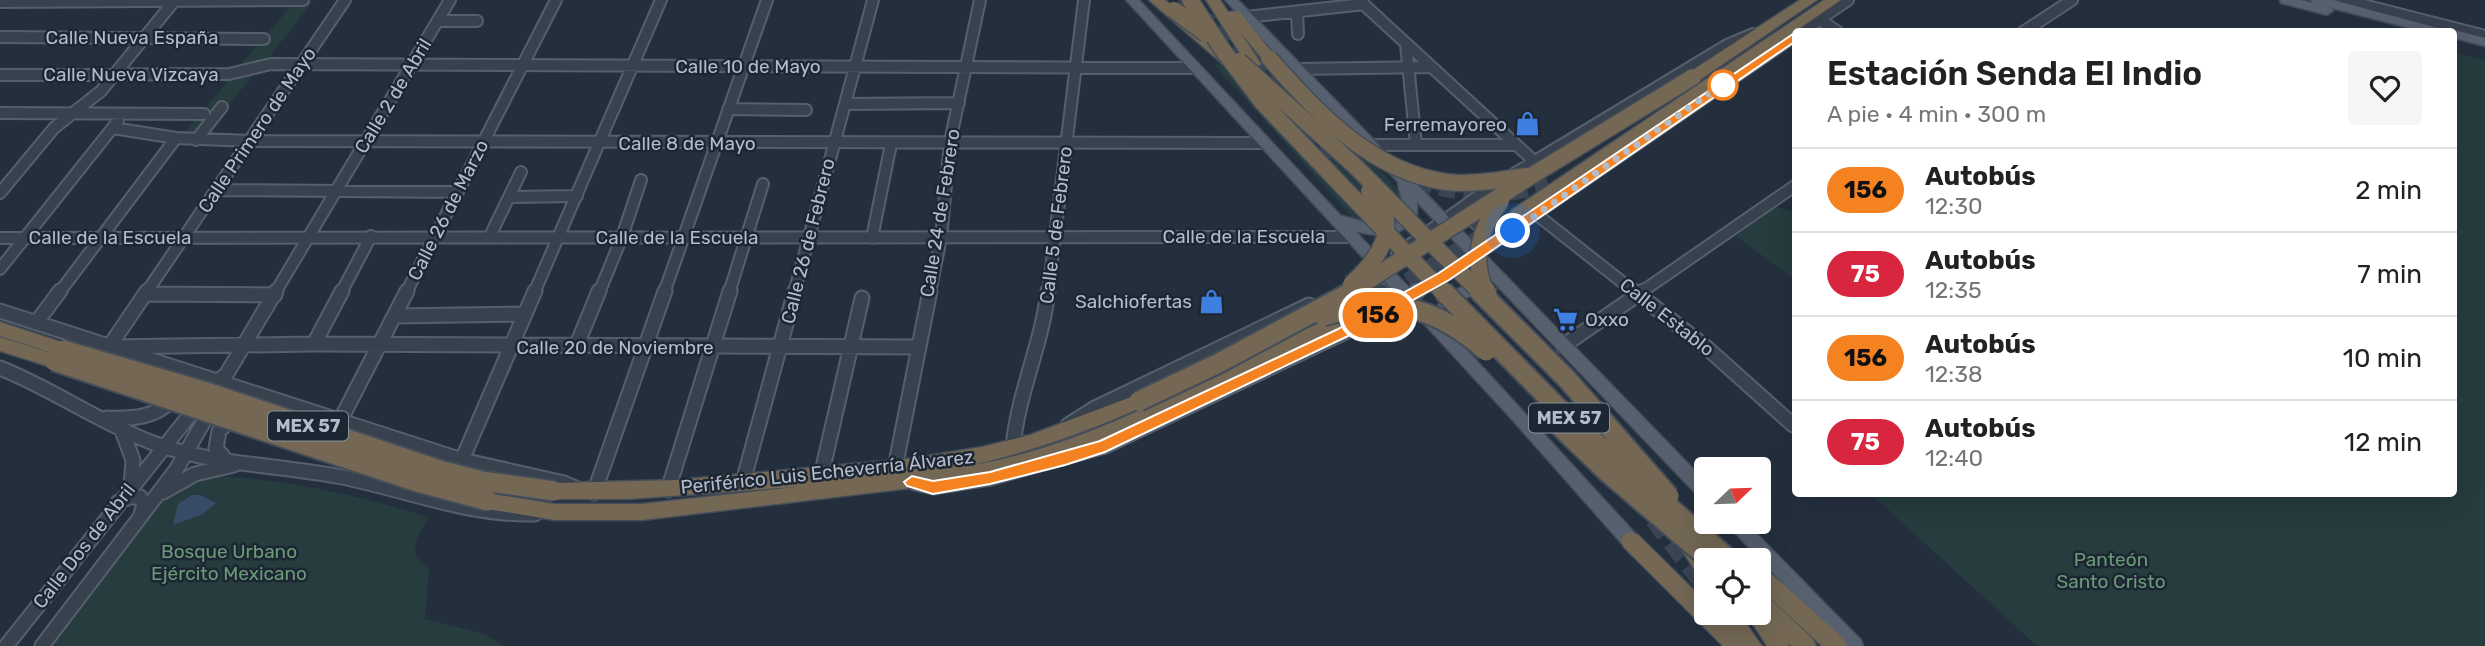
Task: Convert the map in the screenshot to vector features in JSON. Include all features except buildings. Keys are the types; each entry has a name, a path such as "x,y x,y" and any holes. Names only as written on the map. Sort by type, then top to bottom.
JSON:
{"highway":[{"path":"1158,0 1290,111 1366,187 1385,215 1382,243 1368,268 1344,289 1302,313 1289,325"},
{"name":"MEX 57","path":"1190,0 1222,49 1262,102 1418,265 1571,421 1718,548"},
{"path":"1213,0 1262,61 1329,125 1364,152 1393,168 1422,178 1465,184 1540,173 1631,136"},
{"path":"1223,0 1262,61"},
{"name":"Periférico Luis Echeverría Álvarez","path":"1518,214 1834,0"},
{"name":"Periférico Luis Echeverría Álvarez","path":"0,344 207,392 443,471 482,481 554,491 590,493 668,490 821,476 895,468 1013,447 1059,433 1139,401 1356,289 1769,27 1814,12"},
{"name":"MEX 57","path":"1175,14 1283,98 1601,415 1669,496 1720,548"},
{"path":"1510,190 1485,223 1477,248 1480,276 1485,290 1510,324 1589,411 1665,509 1694,553"},
{"path":"1270,335 1343,310 1374,304 1411,307 1447,320 1473,338 1606,472 1696,548"},
{"name":"Periférico Luis Echeverría Álvarez","path":"0,329 59,356 417,482 488,501 554,512 642,512 912,482 997,468 1080,445 1138,422 1331,326"},
{"path":"1631,541 1737,646"},
{"path":"1771,586 1838,646"},
{"path":"1771,596 1825,646"},
{"path":"1771,613 1806,646"},
{"path":"1735,625 1752,646"},
{"path":"1747,625 1763,646"},
{"path":"1764,625 1779,646"}],"main road":[{"path":"1132,0 1192,68 1461,350 1723,646"},
{"path":"1231,0 1694,482"},
{"path":"2286,0 2394,28"},
{"path":"2318,0 2427,28"},
{"path":"2457,35 2485,42"},
{"path":"2457,43 2485,50"},
{"path":"1334,217 1368,231 1388,230 1398,226 1410,215 1407,191 1399,174"},
{"path":"1461,350 1446,325 1444,312 1446,304 1465,291 1476,289 1490,292 1539,322"},
{"path":"1746,534 1854,646"}],"street":[{"path":"0,2 303,0"},
{"name":"Calle Primero de Mayo","path":"109,348 345,0"},
{"name":"Calle 2 de Abril","path":"186,451 222,381 450,0"},
{"name":"Calle 26 de Marzo","path":"340,421 556,0"},
{"path":"461,460 662,0"},
{"path":"0,311 163,366 222,381 461,460 564,482 590,493 767,0"},
{"name":"Calle 26 de Febrero","path":"743,482 873,0"},
{"name":"Calle 24 de Febrero","path":"895,468 941,237 950,142 980,0"},
{"name":"Calle 5 de Febrero","path":"1013,447 1017,413 1042,331 1084,0"},
{"path":"1804,28 1814,12 1848,0"},
{"path":"2029,28 2072,0"},
{"path":"2344,0 2377,4 2485,36"},
{"path":"0,193 54,128 96,97 116,75 174,1"},
{"path":"1246,17 1361,2 1516,145 1540,173"},
{"path":"1297,12 1298,34"},
{"path":"1814,12 1833,28"},
{"path":"438,20 477,22"},
{"path":"1059,433 1095,408 1354,283 1473,200 1540,173 1727,45 1769,27"},
{"name":"Calle Nueva España","path":"0,37 146,36 264,39"},
{"path":"912,482 933,487 990,478 1105,446 1210,398 1382,313 1513,231 1792,38"},
{"path":"1406,44 1416,144"},
{"name":"Calle 10 de Mayo","path":"304,64 1192,68"},
{"name":"Calle Nueva Vizcaya","path":"0,75 229,74 264,65 304,64"},
{"path":"1296,69 1432,67"},
{"path":"845,104 958,103"},
{"path":"196,139 222,107"},
{"path":"728,109 806,110"},
{"path":"0,113 204,114"},
{"path":"0,269 124,113"},
{"name":"Calle 8 de Mayo","path":"113,128 176,138 251,141 1263,143"},
{"path":"36,323 176,138"},
{"path":"872,238 891,144"},
{"path":"1369,145 1516,145"},
{"path":"490,236 522,172"},
{"path":"576,347 622,237 641,180"},
{"path":"668,490 762,184"},
{"path":"1563,346 1792,188"},
{"path":"218,190 458,192"},
{"path":"509,197 577,197"},
{"path":"1473,200 1470,218 1475,225 1491,232 1513,231"},
{"name":"Calle Establo","path":"1536,214 1707,348 1792,424"},
{"path":"314,344 371,236"},
{"name":"Calle de la Escuela","path":"0,238 1353,237"},
{"path":"1354,283 1369,282 1381,289 1386,296 1382,313"},
{"path":"145,294 275,295"},
{"path":"821,476 862,298"},
{"path":"394,316 525,314"},
{"name":"Calle 20 de Noviembre","path":"109,348 314,344 917,348"},
{"path":"101,417 136,418 154,413 170,402 176,394 178,384 176,376 163,366"},
{"name":"Periférico Luis Echeverría Álvarez","path":"0,368 28,379 121,428 163,446 237,463 303,470 502,513 554,512"},
{"name":"Calle 2 de Abril","path":"163,446 222,381"},
{"path":"237,463 216,452 214,443 217,432 226,422 251,409 299,408"},
{"path":"121,428 133,460 131,486"},
{"name":"Calle Dos de Abril","path":"6,646 163,446"},
{"name":"Calle Dos de Abril","path":"41,646 154,498 186,451"},
{"path":"154,498 195,474 237,463"},
{"path":"118,503 130,497 140,497 144,504 141,514"}],"green space":[{"path":"314,0 266,61 235,71 291,6"},
{"path":"1249,43 1276,72 1320,128 1333,119 1400,192 1405,205 1397,221 1387,226 1375,226 1353,218 1214,65 1241,57 1321,159 1331,156 1245,45"},
{"name":"Panteón Santo Cristo","path":"2457,53 2485,60 2485,646 2037,646 1874,497 2457,497"},
{"path":"256,71 204,136 181,136 229,80"},
{"path":"1775,206 1792,211 1792,278 1736,236"},
{"name":"Bosque Urbano Ejército Mexicano","path":"203,476 317,488 428,517 415,542 416,557 429,569 425,619 487,635 503,646 46,646 167,493"}],"water":[{"path":"192,495 200,495 216,503 203,514 173,525 178,504"}],"tunnel":[{"path":"1179,0 1253,54 1281,81"},
{"path":"1288,111 1334,168"},
{"path":"1417,181 1450,190 1482,194 1515,192 1548,183"},
{"path":"1481,240 1518,214"},
{"path":"1387,293 1482,236"},
{"path":"1331,326 1390,291"},
{"path":"1654,519 1694,571"}],"bus line":[{"name":"156","path":"912,482 928,487 942,487 1031,468 1105,446 1341,334 1444,277 1792,38"}],"place":[{"name":"Ferremayoreo","path":"1527,124"},
{"name":"Salchiofertas","path":"1212,301"},
{"name":"Oxxo","path":"1565,319"}],"route":[{"path":"1513,231 1732,78 1723,85"}]}
